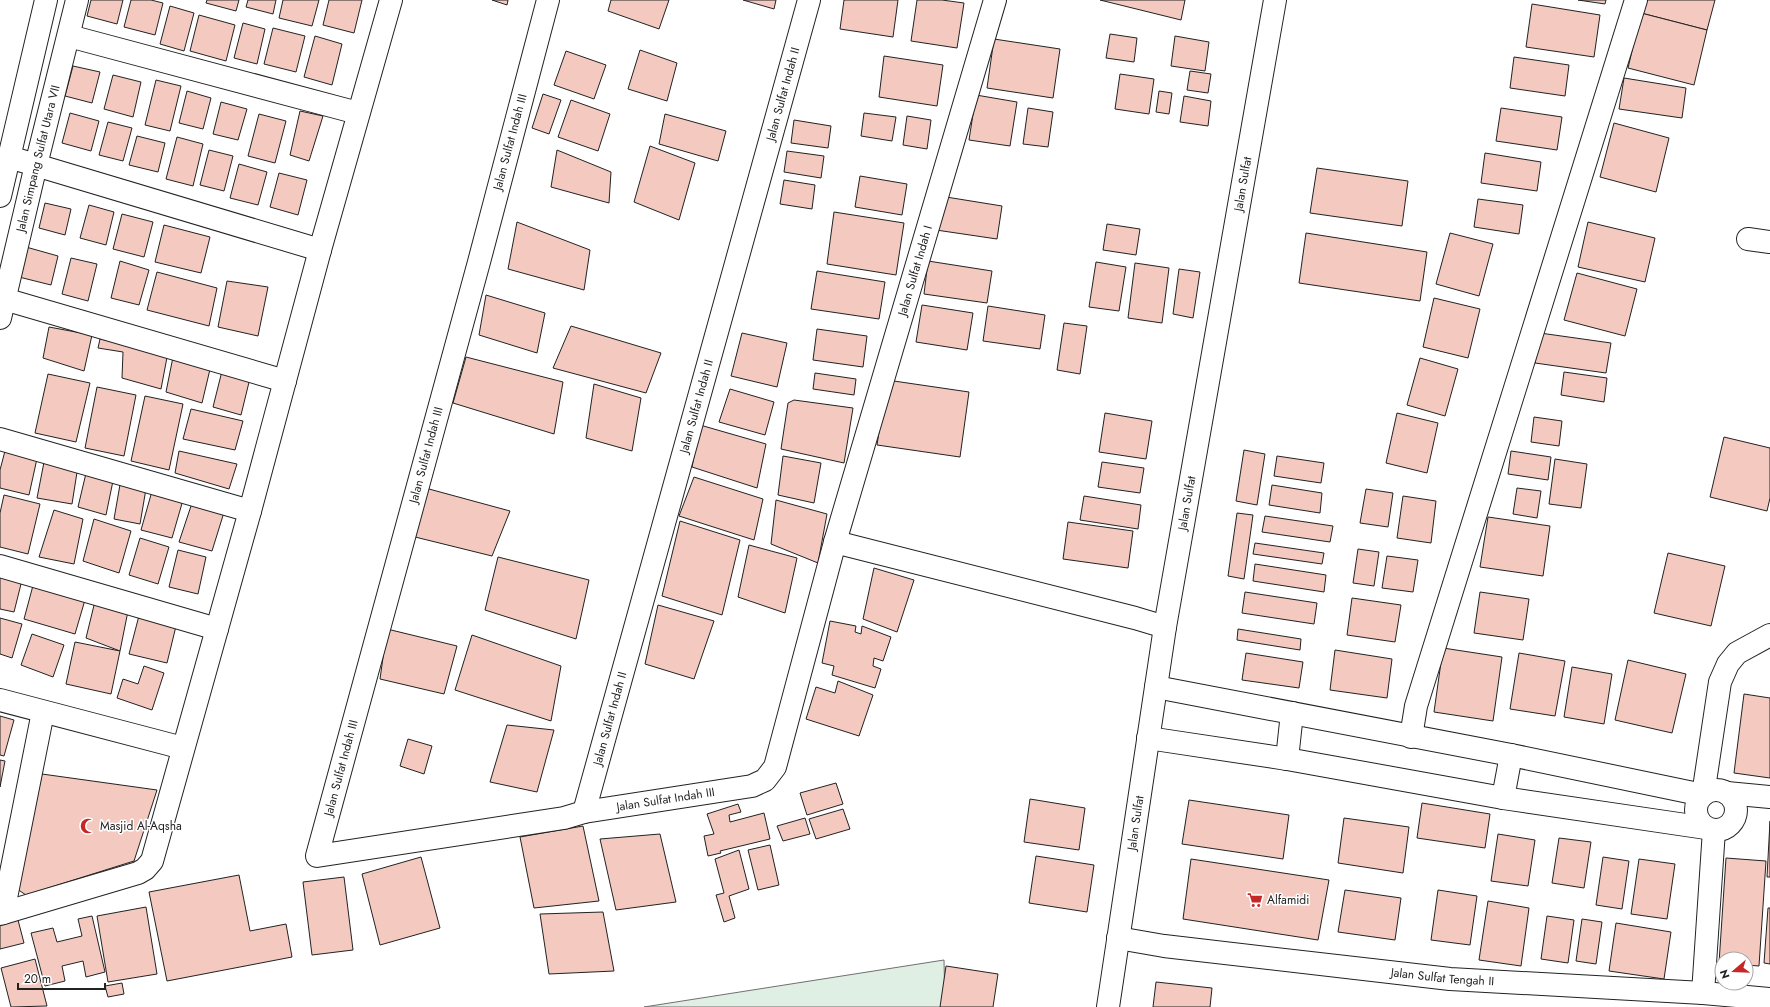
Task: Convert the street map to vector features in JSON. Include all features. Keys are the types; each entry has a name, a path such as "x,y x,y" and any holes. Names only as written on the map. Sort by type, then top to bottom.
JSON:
{"street":[{"path":"0,196 46,0"},
{"name":"Jalan Simpang Sulfat Utara VII","path":"2,308 36,165 78,0"},
{"path":"43,712 2,913 138,873 145,869 152,861 250,511 358,113 391,0"},
{"name":"Jalan Sulfat Indah III","path":"548,0 479,262 317,856 564,818 584,812 752,786 765,780 775,767 835,542"},
{"name":"Jalan Sulfat Indah II","path":"584,812 809,0"},
{"name":"Jalan Sulfat Indah I","path":"835,542 996,0"},
{"name":"Jalan Sulfat","path":"1108,1007 1165,628 1275,0"},
{"path":"1411,737 1419,699 1636,0"},
{"path":"69,36 358,113"},
{"path":"9,157 320,250"},
{"path":"1748,239 1770,242"},
{"path":"2,308 285,381"},
{"path":"0,439 250,511"},
{"path":"835,542 1135,618 1165,628"},
{"path":"0,566 217,629"},
{"path":"1710,829 1698,818 1696,805 1703,795 1720,682 1728,664 1737,653 1770,635"},
{"path":"1156,687 1511,755 1703,795 1714,790 1727,793 1770,797"},
{"path":"0,700 183,748"},
{"path":"1287,759 1292,713"},
{"path":"1148,738 1287,759 1503,798 1710,829 1726,828 1735,817 1735,804 1727,793"},
{"path":"1503,798 1511,755"},
{"path":"1702,993 1710,829"},
{"name":"Jalan Sulfat Tengah II","path":"1118,938 1164,946 1450,979 1702,993 1770,999"}],"green space":[{"path":"944,960 945,1007 644,1007"}],"building":[{"path":"91,0 123,0 117,24 87,16"},
{"path":"131,0 151,0 163,3 155,35 124,27"},
{"path":"207,0 239,0 236,11 206,3"},
{"path":"248,0 276,0 273,14 246,7"},
{"path":"283,0 319,0 312,26 279,18"},
{"path":"329,0 362,0 354,33 323,25"},
{"path":"492,0 508,0 507,5"},
{"path":"611,0 669,0 659,29 608,11"},
{"path":"743,0 776,0 774,9"},
{"path":"844,0 898,0 893,37 840,29"},
{"path":"917,0 942,0 964,3 957,48 911,41"},
{"path":"1100,0 1185,0 1181,20"},
{"path":"1578,0 1606,0 1605,4"},
{"path":"1645,0 1715,0 1707,30 1641,13"},
{"path":"1532,4 1600,15 1594,57 1526,47"},
{"path":"170,6 194,13 184,51 160,44"},
{"path":"1641,13 1707,30 1694,85 1628,68"},
{"path":"199,15 235,25 226,61 190,51"},
{"path":"243,23 265,29 257,64 234,58"},
{"path":"273,28 305,36 296,72 264,64"},
{"path":"1110,34 1137,38 1134,62 1106,58"},
{"path":"315,36 342,44 332,85 304,77"},
{"path":"1175,36 1209,42 1205,71 1171,66"},
{"path":"994,39 1060,49 1053,98 987,88"},
{"path":"640,50 677,63 667,101 628,89"},
{"path":"566,51 606,65 594,99 554,85"},
{"path":"884,56 943,65 937,106 879,97"},
{"path":"1514,57 1569,65 1565,96 1510,88"},
{"path":"73,66 100,72 92,103 65,96"},
{"path":"1190,71 1211,74 1208,93 1187,90"},
{"path":"1120,74 1154,79 1149,114 1115,109"},
{"path":"113,75 141,82 133,117 104,109"},
{"path":"1624,78 1686,88 1682,118 1619,109"},
{"path":"156,80 181,86 170,131 145,125"},
{"path":"187,91 211,98 203,129 179,123"},
{"path":"1159,91 1172,93 1169,114 1156,112"},
{"path":"543,94 561,100 549,134 532,128"},
{"path":"976,95 1017,102 1010,146 969,140"},
{"path":"1184,96 1211,101 1208,126 1180,122"},
{"path":"571,100 610,114 598,151 558,137"},
{"path":"221,102 247,109 238,140 213,134"},
{"path":"1028,108 1053,112 1048,147 1023,144"},
{"path":"1501,108 1562,117 1557,150 1496,141"},
{"path":"300,111 323,116 309,161 290,155"},
{"path":"70,113 99,121 91,151 62,143"},
{"path":"864,113 896,117 892,141 861,136"},
{"path":"259,114 286,121 275,163 248,156"},
{"path":"665,114 726,131 718,161 659,144"},
{"path":"907,116 931,120 927,149 903,145"},
{"path":"794,120 831,126 828,148 791,143"},
{"path":"108,122 132,128 123,161 99,155"},
{"path":"1614,123 1669,138 1656,192 1600,177"},
{"path":"137,136 165,143 158,172 129,165"},
{"path":"177,137 203,144 193,186 166,179"},
{"path":"650,146 695,163 679,220 634,202"},
{"path":"209,150 233,156 224,191 200,185"},
{"path":"557,150 611,172 609,203 551,187"},
{"path":"787,151 824,156 821,178 784,172"},
{"path":"1485,153 1541,162 1537,191 1481,183"},
{"path":"239,164 267,172 258,205 230,198"},
{"path":"1317,168 1408,181 1402,226 1310,213"},
{"path":"279,173 307,180 298,215 270,207"},
{"path":"860,176 907,184 902,215 855,207"},
{"path":"784,180 815,185 812,209 780,204"},
{"path":"940,196 1002,206 997,239 936,230"},
{"path":"1478,199 1523,205 1519,234 1474,227"},
{"path":"45,203 71,209 65,235 39,228"},
{"path":"89,205 114,212 106,245 80,238"},
{"path":"834,212 904,223 896,275 827,264"},
{"path":"122,214 153,222 144,257 113,249"},
{"path":"517,222 590,250 584,290 508,269"},
{"path":"1588,222 1655,238 1645,282 1578,267"},
{"path":"1107,224 1140,229 1136,255 1103,250"},
{"path":"164,225 210,237 201,273 155,262"},
{"path":"1306,233 1427,252 1420,301 1299,283"},
{"path":"1450,233 1493,244 1479,296 1436,284"},
{"path":"26,247 58,256 51,285 19,277"},
{"path":"71,258 97,264 88,301 62,294"},
{"path":"120,261 149,270 139,305 111,298"},
{"path":"928,261 992,271 987,303 924,294"},
{"path":"1096,262 1126,267 1119,311 1089,307"},
{"path":"1135,263 1169,268 1162,323 1128,318"},
{"path":"1179,269 1200,272 1193,318 1173,314"},
{"path":"817,271 885,282 879,319 811,309"},
{"path":"157,272 217,288 209,326 147,310"},
{"path":"1577,273 1637,289 1625,336 1564,320"},
{"path":"227,281 268,287 258,336 218,327"},
{"path":"486,295 545,313 537,353 479,335"},
{"path":"1434,298 1480,309 1468,358 1423,347"},
{"path":"922,305 973,313 967,350 916,342"},
{"path":"988,306 1045,315 1040,349 983,341"},
{"path":"1064,323 1087,326 1080,374 1057,370"},
{"path":"571,326 661,353 646,393 553,368"},
{"path":"49,327 92,335 84,371 43,358"},
{"path":"817,329 867,336 863,367 813,360"},
{"path":"742,333 787,343 777,387 731,376"},
{"path":"1540,333 1611,343 1606,373 1535,363"},
{"path":"100,339 168,352 161,389 122,378 123,352 98,348"},
{"path":"173,357 211,365 202,403 166,392"},
{"path":"466,357 563,382 554,434 453,403"},
{"path":"1420,358 1458,369 1445,416 1407,405"},
{"path":"223,367 251,374 241,415 213,407"},
{"path":"1564,372 1607,378 1604,402 1561,395"},
{"path":"815,373 856,379 854,395 813,389"},
{"path":"48,374 90,383 76,442 35,433"},
{"path":"887,380 969,392 960,457 877,445"},
{"path":"594,384 641,398 632,451 586,438"},
{"path":"97,387 136,395 124,456 85,448"},
{"path":"730,389 774,402 765,435 719,422"},
{"path":"145,396 183,404 169,470 131,461"},
{"path":"794,400 853,408 844,463 781,449 788,403"},
{"path":"191,409 243,421 235,450 183,439"},
{"path":"1105,413 1152,421 1146,459 1099,452"},
{"path":"1397,413 1438,423 1427,473 1386,463"},
{"path":"1534,417 1562,421 1559,446 1531,442"},
{"path":"700,425 766,444 757,488 692,467"},
{"path":"1724,437 1770,448 1770,498 1767,511 1710,497"},
{"path":"6,447 38,454 29,495 0,488 0,470"},
{"path":"1244,450 1265,454 1257,505 1236,501"},
{"path":"179,451 237,464 229,489 175,473"},
{"path":"1511,451 1551,457 1548,480 1508,474"},
{"path":"783,456 821,463 814,503 778,495"},
{"path":"1277,456 1324,463 1321,483 1274,476"},
{"path":"45,457 78,466 72,504 37,498"},
{"path":"1555,459 1587,464 1581,508 1549,504"},
{"path":"1102,462 1144,468 1140,493 1098,487"},
{"path":"87,469 114,476 106,515 78,507"},
{"path":"694,477 763,499 754,540 679,516"},
{"path":"121,479 147,483 140,524 114,519"},
{"path":"154,484 185,493 172,538 141,530"},
{"path":"1272,485 1322,493 1320,513 1269,505"},
{"path":"418,486 510,511 492,556 407,535"},
{"path":"1517,488 1541,491 1537,518 1513,514"},
{"path":"1366,489 1393,493 1388,527 1360,523"},
{"path":"4,495 40,504 28,554 0,547 0,513"},
{"path":"1084,496 1141,505 1138,529 1080,520"},
{"path":"1403,496 1436,501 1431,543 1397,538"},
{"path":"193,500 225,509 212,551 179,542"},
{"path":"776,500 827,514 818,563 771,544"},
{"path":"54,510 83,519 74,564 39,557"},
{"path":"1237,513 1253,515 1244,579 1228,576"},
{"path":"1265,516 1333,526 1330,542 1262,532"},
{"path":"1488,517 1550,526 1543,576 1480,567"},
{"path":"94,519 131,531 119,573 83,561"},
{"path":"680,521 740,540 722,615 662,596"},
{"path":"1068,522 1133,531 1128,568 1063,559"},
{"path":"140,538 169,547 158,584 129,575"},
{"path":"1255,543 1324,553 1322,564 1253,554"},
{"path":"749,545 797,558 785,613 738,597"},
{"path":"1358,549 1379,552 1374,586 1353,583"},
{"path":"178,550 206,557 198,594 169,587"},
{"path":"1668,553 1725,566 1711,626 1654,613"},
{"path":"1387,556 1418,560 1413,592 1382,588"},
{"path":"498,557 589,580 576,639 485,610"},
{"path":"1255,564 1326,575 1324,592 1253,581"},
{"path":"874,568 914,580 897,632 863,619"},
{"path":"0,571 23,576 14,612 0,609"},
{"path":"35,578 87,593 75,634 24,619"},
{"path":"1245,592 1317,603 1314,624 1242,613"},
{"path":"1480,592 1529,599 1523,640 1474,633"},
{"path":"96,597 129,606 120,651 86,638"},
{"path":"1352,598 1401,605 1395,642 1347,635"},
{"path":"658,605 714,621 694,679 645,664"},
{"path":"141,608 178,618 167,663 129,654"},
{"path":"0,618 22,624 12,658 0,654"},
{"path":"830,621 856,626 855,632 861,634 862,626 891,637 883,661 874,658 873,666 881,669 875,688 832,675 834,666 822,663"},
{"path":"387,629 457,646 444,694 380,679"},
{"path":"1238,629 1301,639 1300,650 1237,640"},
{"path":"32,634 64,645 53,677 21,665"},
{"path":"472,635 561,666 551,721 455,690"},
{"path":"75,642 120,651 111,694 66,684"},
{"path":"1443,648 1502,657 1493,721 1434,712"},
{"path":"1335,650 1392,659 1387,698 1330,690"},
{"path":"1246,653 1303,662 1299,688 1242,680"},
{"path":"1519,653 1565,661 1555,716 1510,709"},
{"path":"1628,660 1686,674 1672,733 1615,720"},
{"path":"144,666 164,673 152,710 117,698 123,679 138,684"},
{"path":"1572,667 1612,674 1604,724 1564,717"},
{"path":"838,681 873,695 859,736 806,719 816,687 835,693"},
{"path":"1744,694 1770,698 1770,778 1734,773"},
{"path":"0,716 14,720 4,756 0,755"},
{"path":"507,725 554,730 537,792 490,782"},
{"path":"408,739 432,746 424,774 400,766"},
{"path":"0,760 5,761 0,787"},
{"name":"Masjid Al-Aqsha","path":"42,774 157,790 134,861 26,895 17,889"},
{"path":"836,783 843,804 807,815 800,793"},
{"path":"1030,799 1085,808 1079,850 1024,842"},
{"path":"1189,800 1289,815 1283,859 1182,844"},
{"path":"1422,803 1490,814 1485,848 1417,838"},
{"path":"738,804 741,812 729,815 730,822 764,813 770,839 720,851 721,853 708,856 704,836 714,834 707,814"},
{"path":"843,809 850,829 816,839 809,819"},
{"path":"805,818 810,834 783,841 777,826"},
{"path":"1344,818 1409,827 1403,873 1338,863"},
{"path":"1770,821 1770,877 1767,877"},
{"path":"583,826 599,901 534,908 520,837"},
{"path":"660,834 676,902 616,910 600,839"},
{"path":"1498,834 1535,840 1528,886 1491,881"},
{"path":"1559,838 1591,842 1584,888 1552,883"},
{"path":"770,845 779,885 758,890 748,850"},
{"path":"739,850 749,889 729,896 735,918 724,922 716,895 724,893 715,859"},
{"path":"1036,856 1094,865 1087,912 1029,903"},
{"path":"421,857 440,928 380,945 362,874"},
{"path":"1603,857 1629,861 1622,909 1596,905"},
{"path":"1726,858 1766,861 1759,966 1754,966 1754,951 1720,951"},
{"name":"Alfamidi","path":"1191,859 1329,880 1318,940 1183,919"},
{"path":"1639,859 1675,864 1667,919 1631,914"},
{"path":"239,875 250,931 286,924 292,957 167,981 149,892"},
{"path":"344,877 353,950 312,955 303,882"},
{"path":"1345,890 1401,898 1395,940 1338,932"},
{"path":"1438,890 1477,896 1470,945 1431,940"},
{"path":"1488,901 1529,908 1521,966 1479,960"},
{"path":"146,907 157,974 108,982 97,916"},
{"path":"1768,908 1770,908 1770,964 1764,963"},
{"path":"603,912 614,971 549,974 540,914"},
{"path":"92,916 105,972 86,977 83,961 62,966 65,981 45,986 31,933 53,928 57,942 82,936 78,919"},
{"path":"1547,916 1574,920 1568,963 1541,959"},
{"path":"1582,919 1602,922 1596,964 1576,961"},
{"path":"18,920 24,943 0,949 0,924"},
{"path":"1616,923 1671,932 1664,979 1609,971"},
{"path":"35,959 47,1006 11,1007 1,968"},
{"path":"946,966 998,974 993,1007 940,1007"},
{"path":"1156,982 1212,988 1210,1007 1153,1007"},
{"path":"122,983 124,994 108,997 105,986"}],"place":[{"name":"Masjid Al-Aqsha","path":"88,826"},
{"name":"Alfamidi","path":"1255,900"}]}
